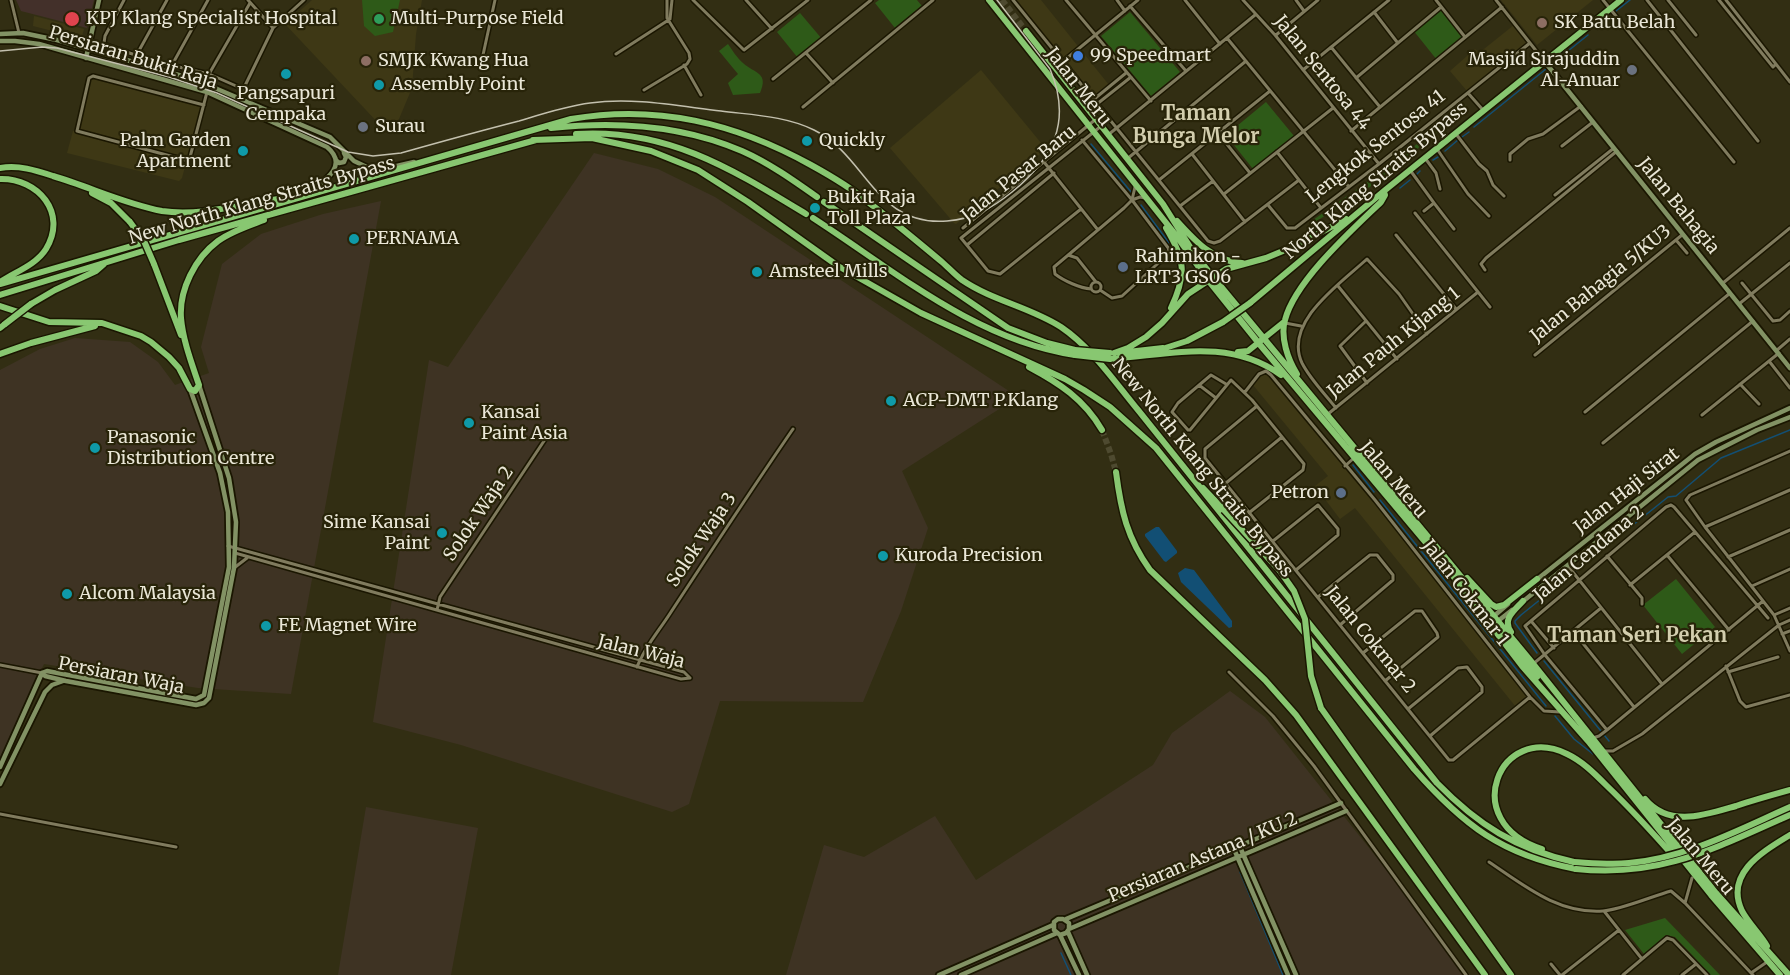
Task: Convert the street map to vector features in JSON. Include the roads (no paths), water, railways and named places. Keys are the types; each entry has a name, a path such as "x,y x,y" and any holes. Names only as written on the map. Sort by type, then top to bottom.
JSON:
{"highway":[{"name":"Jalan Meru","path":"989,0 1261,340 1307,391 1532,662 1711,895 1780,975"},
{"name":"North Klang Straits Bypass","path":"813,218 947,306 995,332 1040,347 1127,358 1169,347 1194,338 1223,322 1250,303 1384,191 1621,0"},
{"name":"Jalan Meru","path":"1026,31 1163,204 1211,279"},
{"name":"New North Klang Straits Bypass","path":"541,129 571,119 614,114 667,115 736,130 803,161 844,184 867,200 961,279 997,299 1041,316 1074,337 1097,360 1437,783 1474,818 1512,842 1543,854 1574,862 1618,864 1663,858 1718,838 1790,807"},
{"path":"0,283 541,129 619,125 668,130 690,135 743,151 784,173 817,197"},
{"name":"New North Klang Straits Bypass","path":"0,295 286,209 533,140 571,134 599,133 668,144 737,172 806,214"},
{"name":"New North Klang Straits Bypass","path":"533,140 592,138 651,151 675,159 724,185 838,266 921,313 1065,379 1127,420 1156,448 1414,769 1452,809 1479,831 1509,849 1553,865 1622,872 1665,865 1701,853 1790,815"},
{"path":"0,168 24,167 133,204 163,211 214,210 306,195"},
{"path":"0,179 22,182 36,189 47,202 53,224 50,240 42,254 31,264 0,283"},
{"path":"73,182 111,203 130,222 144,241 188,350"},
{"path":"1112,355 1146,337 1188,294 1226,269 1266,258 1317,236 1340,223 1384,191"},
{"path":"1127,358 1179,351 1248,351 1284,322 1296,295 1315,271 1381,202 1385,195 1384,191"},
{"name":"North Klang Straits Bypass","path":"824,202 1008,328 1075,353"},
{"path":"1151,203 1180,251 1182,264 1178,291 1167,317"},
{"path":"1163,204 1207,251 1228,261 1248,263"},
{"path":"0,306 49,322 110,325 141,336 161,349 179,368 190,389 195,391 198,385 183,328 181,305 187,284 197,264 219,240 234,231 286,209"},
{"path":"2,326 31,304 96,271 106,262"},
{"path":"1284,322 1287,350 1292,366 1307,391"},
{"path":"0,354 75,330 110,325"},
{"name":"Jalan Meru","path":"1261,340 1291,383 1443,563 1488,625 1536,682 1604,751 1716,893 1789,975"},
{"name":"North Klang Straits Bypass","path":"1112,355 1169,347"},
{"path":"996,348 1064,387 1090,411 1102,430"},
{"path":"1218,352 1252,358 1270,367 1291,383"},
{"path":"1116,472 1126,527 1135,548 1150,570 1265,680 1291,709 1485,975"},
{"path":"1198,485 1207,490 1280,571 1294,591 1305,619 1311,676 1321,708 1511,975"},
{"path":"1443,554 1496,607 1504,605 1538,579"},
{"path":"1443,563 1495,619 1496,627 1553,700"},
{"path":"1523,601 1509,615 1507,622 1508,627 1532,662"},
{"path":"1574,862 1525,842 1508,830 1499,816 1495,799 1496,782 1504,766 1523,752 1540,747 1549,748 1566,753 1581,762 1639,817 1692,878 1711,895"},
{"path":"1618,769 1650,805 1667,814 1679,817 1704,815 1790,790"},
{"path":"1777,961 1742,910 1738,889 1742,875 1751,861 1790,835"}],"street":[{"path":"11,0 19,33"},
{"path":"86,58 99,0"},
{"path":"124,0 105,36 106,45 136,56 209,74 243,89"},
{"path":"136,56 167,0"},
{"path":"172,65 208,0"},
{"path":"239,98 273,28 298,2 304,0"},
{"path":"483,55 495,0"},
{"path":"644,90 689,61 690,56 669,20 667,0"},
{"path":"616,54 669,20 672,14 672,0"},
{"path":"693,0 741,49 747,49 807,0"},
{"path":"746,0 772,29"},
{"path":"773,79 871,0"},
{"path":"804,107 933,0"},
{"path":"1013,0 1062,63 1211,242 1220,241 1299,180"},
{"path":"1066,0 1151,101"},
{"path":"1117,0 1125,11"},
{"path":"1056,68 1138,0"},
{"path":"1185,0 1220,44"},
{"name":"Jalan Sentosa 44","path":"1243,0 1275,35 1379,164"},
{"path":"1296,0 1304,11"},
{"path":"1275,35 1318,0"},
{"path":"1303,70 1389,0"},
{"path":"1436,0 1465,37"},
{"path":"1496,0 1545,62"},
{"path":"1603,0 1734,162"},
{"path":"1647,0 1758,141"},
{"path":"1668,0 1696,35"},
{"path":"1719,0 1773,67 1776,64"},
{"path":"1726,0 1790,82"},
{"path":"209,74 249,1 273,28"},
{"path":"1130,6 1186,71"},
{"path":"1356,78 1441,7"},
{"path":"1351,131 1502,7"},
{"path":"1374,12 1397,42"},
{"path":"1108,135 1255,15"},
{"name":"Persiaran Bukit Raja","path":"0,34 19,33 57,40 196,80 330,137 354,161 377,170 432,159"},
{"path":"1227,38 1349,187"},
{"name":"Persiaran Bukit Raja","path":"0,41 39,44 207,92 327,147 335,156"},
{"name":"Lengkok Sentosa 41","path":"1268,204 1287,228 1295,228 1530,43"},
{"path":"1331,47 1380,107"},
{"path":"806,52 832,83"},
{"path":"1127,159 1246,61"},
{"name":"Jalan Bahagia","path":"1545,62 1790,367"},
{"path":"684,65 701,95"},
{"path":"1093,100 1127,72"},
{"path":"204,105 93,76 89,78 77,131 189,161 204,105 207,92"},
{"path":"1097,104 1131,77"},
{"path":"1159,180 1270,91"},
{"path":"1468,93 1484,111"},
{"path":"1510,160 1510,154 1528,139 1543,134 1581,106"},
{"path":"1224,194 1333,108"},
{"name":"Jalan Pasar Baru","path":"963,228 1096,119"},
{"path":"1562,146 1593,122"},
{"name":"Jalan Pasar Baru","path":"967,245 961,238 1101,126"},
{"path":"1218,133 1250,173"},
{"path":"1456,134 1487,171 1493,185 1504,196"},
{"path":"1082,140 1132,200 1167,245 1168,253 1122,296 1112,298 1100,290 1096,292 1086,289 1055,274 1054,267 1132,200 1143,197 1151,203"},
{"path":"1437,148 1468,194 1489,216"},
{"path":"1555,195 1615,149"},
{"path":"1485,270 1481,264 1483,260 1615,149"},
{"path":"1277,152 1321,208"},
{"path":"335,156 337,161 342,163 345,160 344,153"},
{"path":"1192,154 1245,222"},
{"path":"306,195 333,172 336,164 335,156"},
{"path":"1425,158 1436,173 1440,189"},
{"path":"1044,162 1098,230"},
{"path":"1410,170 1454,229"},
{"path":"1054,173 967,245 988,271 1000,274 1081,209"},
{"path":"1180,206 1213,181"},
{"path":"1132,200 1135,182"},
{"path":"1424,211 1434,203"},
{"path":"1415,213 1490,307"},
{"path":"1723,284 1790,228"},
{"name":"Jalan Bahagia 5/KU3","path":"1535,355 1684,233"},
{"path":"1396,235 1456,309"},
{"path":"1676,240 1687,253"},
{"path":"1078,247 1077,258 1100,284 1100,290"},
{"path":"1067,255 1077,258"},
{"path":"1336,408 1302,363 1298,345 1301,326 1314,309 1366,259 1399,294 1427,334"},
{"path":"1740,304 1790,263"},
{"path":"1091,289 1096,282"},
{"path":"1742,284 1773,321 1780,320 1790,311"},
{"path":"1338,286 1397,359"},
{"name":"Jalan Pauh Kijang 1","path":"1327,415 1478,292"},
{"path":"1585,411 1730,292"},
{"path":"1366,321 1340,346 1367,383"},
{"path":"1603,443 1753,321"},
{"path":"1284,322 1301,326"},
{"path":"1702,415 1768,361 1790,339"},
{"path":"1768,361 1790,388"},
{"name":"Jalan Cokmar 1","path":"1245,392 1261,373 1265,371 1270,373 1539,708 1561,713 1591,739"},
{"path":"1226,384 1213,374 1199,384 1172,411 1188,430 1231,380 1245,392 1304,464 1303,470 1250,512"},
{"path":"1199,384 1216,398"},
{"path":"1740,384 1759,404"},
{"name":"Persiaran Waja","path":"42,673 45,676 66,681 196,705 209,698 234,568 236,522 231,485 198,385"},
{"name":"Persiaran Waja","path":"190,389 220,473 225,494 229,567 203,700"},
{"name":"Jalan Cokmar 2","path":"1257,406 1205,449 1205,458 1449,760 1453,760 1530,697"},
{"name":"Jalan Haji Sirat","path":"1495,619 1538,579 1695,454 1790,408"},
{"name":"Jalan Haji Sirat","path":"1495,619 1569,568 1698,460 1757,430 1790,417"},
{"path":"1781,420 1790,423"},
{"name":"Solok Waja 3","path":"638,667 645,650 793,429"},
{"name":"Solok Waja 2","path":"437,610 440,597 548,435"},
{"path":"1226,483 1282,437"},
{"path":"1790,451 1686,498 1686,503 1704,527 1774,615 1790,651"},
{"path":"1345,466 1355,458"},
{"path":"1704,527 1790,490"},
{"path":"1374,500 1384,493"},
{"path":"1273,541 1318,505 1338,529 1338,535 1296,570"},
{"name":"Jalan Cendana 2","path":"1545,655 1525,626 1578,578 1671,505 1695,532"},
{"path":"1728,557 1790,530"},
{"path":"1630,585 1695,532 1768,618"},
{"name":"Jalan Waja","path":"228,548 684,672 690,678 681,679 638,667 249,557 235,550"},
{"path":"1318,597 1370,555 1377,555 1393,575 1392,583 1340,625"},
{"path":"1667,555 1729,630"},
{"path":"1607,556 1642,598 1642,604"},
{"path":"234,568 249,557"},
{"path":"1569,568 1662,684"},
{"path":"1752,586 1790,570"},
{"path":"1591,739 1604,732 1763,601"},
{"path":"1532,662 1554,648 1601,608"},
{"path":"1774,615 1790,608"},
{"path":"1363,653 1415,611 1422,611 1437,633 1436,640 1386,681"},
{"path":"1604,751 1613,751 1625,745 1660,720 1726,666 1790,620"},
{"path":"1531,621 1554,648"},
{"path":"1782,634 1790,631"},
{"path":"1573,632 1634,707"},
{"path":"1545,655 1604,732"},
{"path":"1728,672 1778,657"},
{"path":"0,665 42,673 0,767"},
{"path":"1726,666 1740,701 1746,707 1790,695"},
{"path":"1408,709 1458,668 1467,667 1482,687 1480,694 1430,736"},
{"name":"Persiaran Waja","path":"42,673 47,671 203,700"},
{"path":"1229,672 1273,716 1341,802 1466,975"},
{"path":"0,784 45,692 52,685 66,681"},
{"path":"1550,712 1555,708 1553,700"},
{"name":"Persiaran Astana / KU 2","path":"1066,920 1341,802"},
{"name":"Persiaran Astana / KU 2","path":"1069,930 1346,811"},
{"path":"0,814 176,847"},
{"path":"1240,846 1296,975"},
{"path":"1234,849 1288,975"},
{"path":"1489,862 1544,898 1569,909 1604,911 1671,891 1752,974 1769,961"},
{"path":"1685,903 1692,878"},
{"path":"1604,911 1642,959"},
{"path":"939,975 1053,925 1058,919 1069,923 1069,930 1087,975"},
{"path":"1053,925 1079,975"},
{"path":"961,975 1069,930"},
{"path":"1551,964 1561,975 1619,930"},
{"path":"1623,975 1667,938 1673,940 1707,975"},
{"path":"1682,975 1696,964"}],"water":[{"path":"1159,527 1177,551 1166,562 1145,536"},
{"path":"1185,568 1194,570 1232,621 1232,627 1229,628 1181,582 1178,573"}],"waterway":[{"path":"1616,11 1630,0"},
{"path":"1553,63 1588,35"},
{"path":"1474,127 1546,69"},
{"path":"1462,137 1469,132"},
{"path":"1445,151 1458,140"},
{"path":"1091,144 1132,193"},
{"path":"1433,160 1438,157"},
{"path":"1416,175 1420,171"},
{"path":"1400,188 1410,180"},
{"path":"1141,205 1169,243"},
{"path":"1537,653 1515,623 1521,615 1668,497 1676,496 1721,458 1790,430"},
{"path":"1353,465 1374,492"},
{"path":"1380,500 1546,706"},
{"path":"1544,661 1609,741"},
{"path":"1555,716 1574,739 1593,754"},
{"path":"1240,872 1283,975"},
{"path":"1061,953 1071,975"}],"tunnel":[{"path":"1002,0 1026,31"},
{"path":"1102,430 1116,472"}],"tram line":[{"path":"0,51 57,48 169,77 217,93 348,152 373,156 401,153 554,110 606,101 672,105 769,117 803,125 832,141 873,187 903,213 923,220 947,221 966,218 990,208 1027,179 1048,152 1059,122 1059,105 1050,69 997,0"}],"place":[{"name":"KPJ Klang Specialist Hospital","path":"72,19"},
{"name":"Multi-Purpose Field","path":"379,19"},
{"name":"SK Batu Belah","path":"1542,23"},
{"name":"99 Speedmart","path":"1078,56"},
{"name":"SMJK Kwang Hua","path":"366,61"},
{"name":"Masjid Sirajuddin Al-Anuar","path":"1632,70"},
{"name":"Pangsapuri Cempaka","path":"286,74"},
{"name":"Assembly Point","path":"379,85"},
{"name":"Surau","path":"363,127"},
{"name":"Quickly","path":"807,141"},
{"name":"Palm Garden Apartment","path":"243,151"},
{"name":"Bukit Raja Toll Plaza","path":"815,208"},
{"name":"PERNAMA","path":"354,239"},
{"name":"Rahimkon - LRT3 GS06","path":"1123,267"},
{"name":"Amsteel Mills","path":"757,272"},
{"name":"ACP-DMT P.Klang","path":"891,401"},
{"name":"Kansai Paint Asia","path":"469,423"},
{"name":"Panasonic Distribution Centre","path":"95,448"},
{"name":"Petron","path":"1341,493"},
{"name":"Sime Kansai Paint","path":"442,533"},
{"name":"Kuroda Precision","path":"883,556"},
{"name":"Alcom Malaysia","path":"67,594"},
{"name":"FE Magnet Wire","path":"266,626"}],"district":[{"name":"Taman Bunga Melor","path":"1196,126"},
{"name":"Taman Seri Pekan","path":"1637,636"}]}
